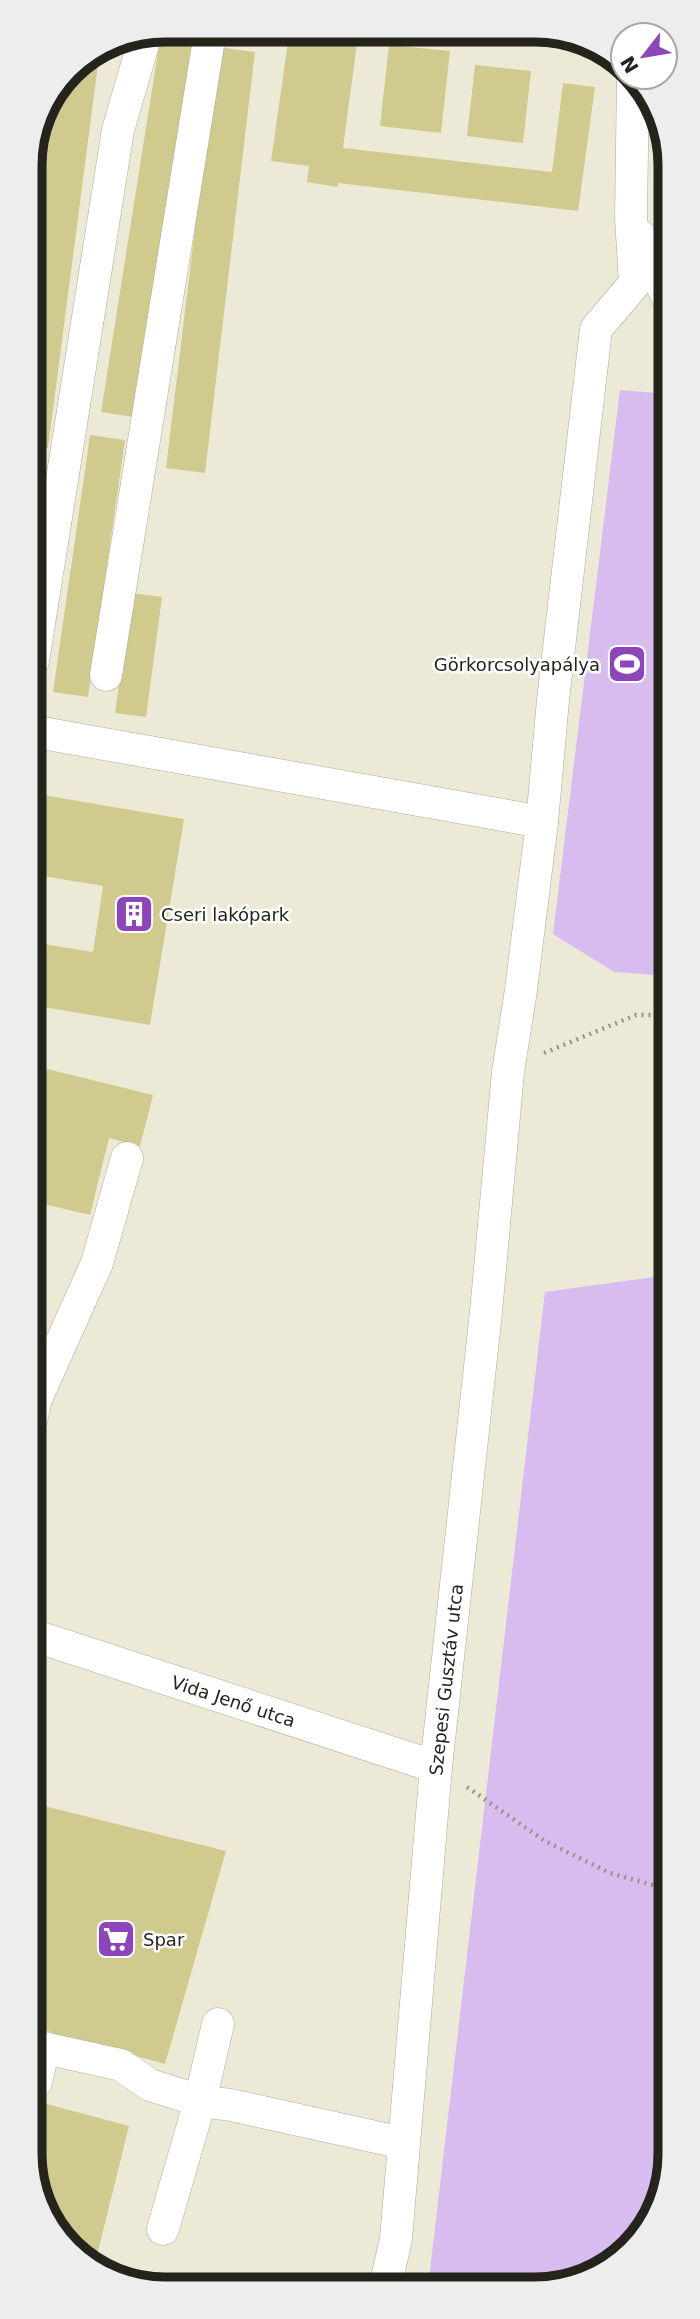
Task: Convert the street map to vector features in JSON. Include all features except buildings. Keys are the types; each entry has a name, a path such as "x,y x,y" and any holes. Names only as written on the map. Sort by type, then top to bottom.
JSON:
{"street":[{"path":"106,675 208,42"},
{"path":"42,605 118,130 143,44"},
{"name":"Szepesi Gusztáv utca","path":"387,2277 396,2239 436,1767 486,1312 508,1072 542,822 553,700 596,328 635,283 631,218 633,91"},
{"path":"631,218 658,277"},
{"path":"42,734 542,822"},
{"path":"42,1386 97,1263 127,1158"},
{"name":"Vida Jenő utca","path":"42,1638 436,1767"},
{"path":"163,2229 200,2101 218,2024"},
{"path":"42,2056 44,2048 121,2065 150,2085 200,2101 231,2105 403,2143"}],"path":[{"path":"508,1072 538,1056 636,1015 658,1015"},
{"path":"436,1767 545,1841 610,1873 653,1885 658,1889"}],"shaded area":[{"name":"Görkorcsolyapálya","path":"620,390 658,393 658,975 614,972 553,934"},
{"path":"658,1277 658,2162 649,2201 633,2229 603,2256 582,2268 543,2277 429,2277 545,1292"}],"place":[{"name":"Görkorcsolyapálya","path":"627,664"},
{"name":"Cseri lakópark","path":"134,914"},
{"name":"Spar","path":"116,1939"}]}
